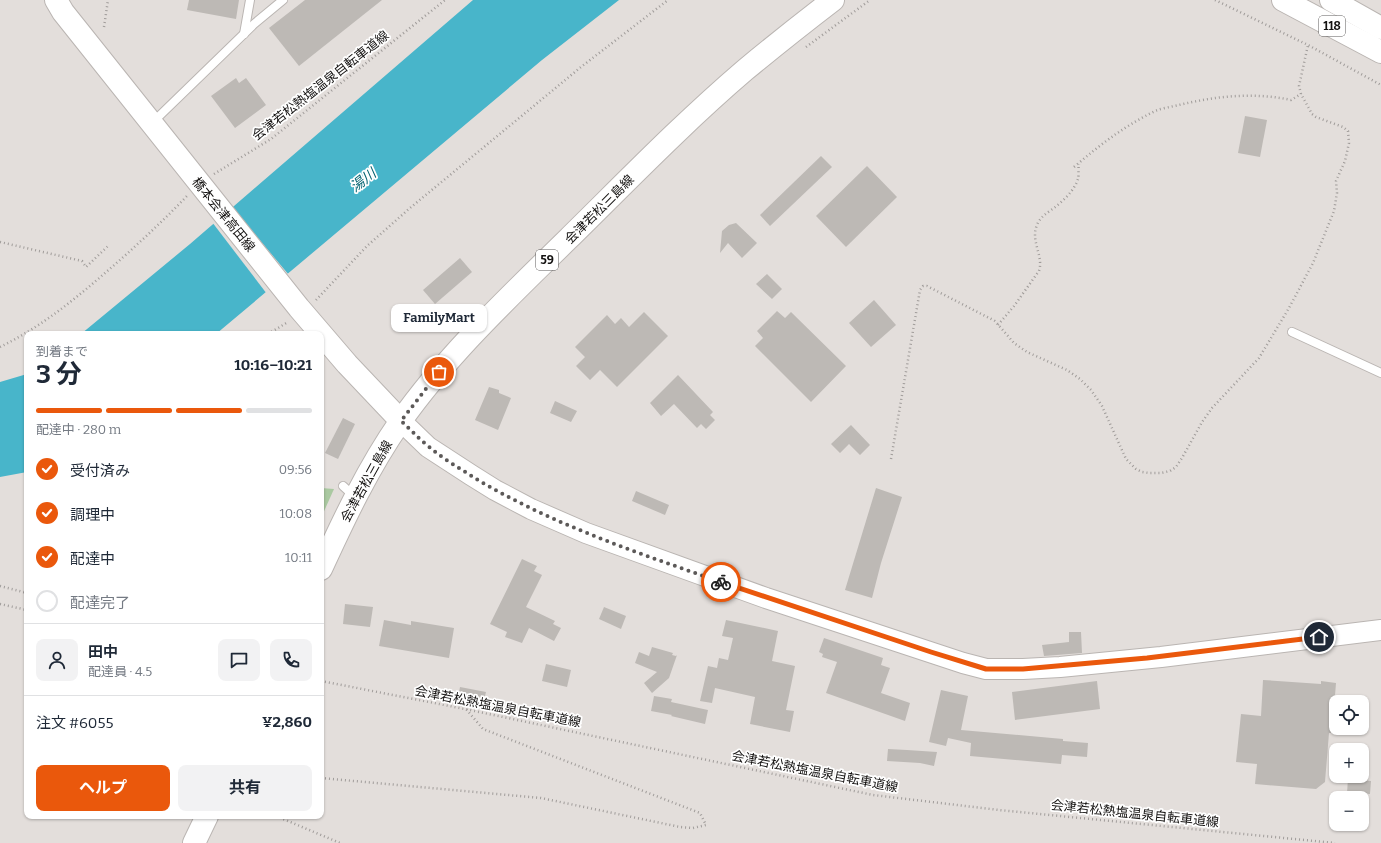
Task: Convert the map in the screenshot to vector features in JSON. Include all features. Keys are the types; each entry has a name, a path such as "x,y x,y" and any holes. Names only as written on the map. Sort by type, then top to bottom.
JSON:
{"main road":[{"name":"橋本会津高田線","path":"56,0 63,12 152,124 319,331"},
{"name":"会津若松三島線","path":"324,561 350,492 377,460 401,421 432,380 468,338 677,132 744,71 833,0"},
{"name":"118","path":"1283,0 1381,52"},
{"name":"118","path":"1331,0 1381,28"},
{"name":"橋本会津高田線","path":"324,337 401,421"},
{"path":"194,843 206,819"}],"street":[{"path":"401,421 428,446 495,490 531,509 586,533 766,598 963,663 986,669 1023,669 1162,657 1381,630"}],"lane":[{"path":"244,34 250,0"},
{"path":"152,124 244,34 283,0"},
{"path":"1292,332 1381,373"}],"path":[{"path":"104,27 108,0"},
{"name":"会津若松熱塩温泉自転車道線","path":"29,331 74,300 202,185 271,139 445,0"},
{"path":"272,331 301,310 366,246 410,208 581,68 668,0"},
{"path":"806,47 870,0"},
{"path":"1214,0 1308,45 1381,85"},
{"path":"891,459 920,290 923,286 927,286 995,321 1014,343 1027,352 1067,370 1080,378 1091,390 1102,406 1126,459 1136,469 1142,472 1161,473 1170,471 1176,467 1212,408 1259,358 1290,308 1306,276 1334,210 1336,181 1345,161 1349,143 1348,131 1343,127 1316,118 1312,114 1301,94 1299,86 1308,45"},
{"path":"1074,167 1109,138 1157,110 1194,101 1238,96 1273,96 1291,100 1301,94"},
{"path":"998,325 1014,306 1039,271 1041,265 1034,238 1036,226 1042,216 1058,205 1070,192 1078,179 1079,163"},
{"path":"0,242 82,261 86,267 109,245"},
{"name":"会津若松熱塩温泉自転車道線","path":"0,347 24,334"},
{"path":"0,586 24,592"},
{"path":"0,604 24,609"},
{"name":"会津若松熱塩温泉自転車道線","path":"324,682 465,709 873,795 999,810 1335,843"},
{"path":"324,778 541,798 680,827 693,828 706,825 700,813 483,729 465,709"},
{"path":"283,819 340,843"}],"green space":[{"path":"324,488 334,489 324,511"}],"water":[{"name":"湯川","path":"473,0 619,0 542,60 220,331 85,331 190,244"},
{"path":"24,375 24,473 0,477 0,382"}],"pier":[{"path":"231,206 289,275 267,294 212,222"}],"building":[{"path":"189,0 239,0 236,19 187,10"},
{"path":"305,0 382,0 299,66 269,28"},
{"path":"236,78 239,83 246,78 266,105 235,128 211,96"},
{"path":"1245,116 1267,120 1260,157 1238,153"},
{"path":"821,156 832,167 770,226 760,215"},
{"path":"867,166 897,197 846,247 816,216"},
{"path":"736,223 757,243 742,258 728,243 720,253 722,231 729,225"},
{"path":"460,258 472,272 435,304 423,290"},
{"path":"767,274 782,289 772,299 756,284"},
{"path":"874,300 896,325 871,347 849,323"},
{"path":"777,311 785,318 791,312 846,366 811,402 755,346 763,338 757,331"},
{"path":"644,312 668,336 617,387 600,370 590,380 576,366 585,357 575,347 607,315 615,324 621,318 629,327"},
{"path":"678,375 713,412 710,415 715,420 706,429 701,424 697,428 674,404 661,416 650,403"},
{"path":"489,387 499,390 499,393 511,398 498,430 475,420"},
{"path":"555,401 577,411 571,422 550,413"},
{"path":"343,418 355,424 338,459 325,453"},
{"path":"851,425 870,445 860,455 849,444 840,453 831,444"},
{"path":"876,488 902,497 881,563 872,598 845,590"},
{"path":"636,491 669,505 665,515 632,501"},
{"path":"522,559 537,566 534,571 542,575 526,607 555,621 553,624 561,628 554,641 529,628 522,643 505,637 507,632 490,624"},
{"path":"345,604 373,607 370,627 343,624"},
{"path":"604,607 626,616 621,629 599,619"},
{"path":"384,620 411,625 411,621 454,628 449,658 379,646"},
{"path":"726,620 778,631 772,661 795,666 786,710 794,711 790,732 750,724 755,697 715,688 712,703 700,701 708,666 717,668 719,658 728,660 733,638 722,636"},
{"path":"1069,632 1081,632 1082,653 1044,656 1042,645 1069,642"},
{"path":"824,638 883,658 881,665 890,668 881,693 910,703 905,721 826,693 837,662 822,657 823,654 819,652"},
{"path":"652,647 673,653 672,655 677,655 669,678 652,693 644,683 657,672 635,663 639,652 649,656"},
{"path":"546,664 571,670 567,687 542,681"},
{"path":"1263,680 1321,684 1321,681 1336,683 1335,695 1329,695 1329,733 1325,782 1316,789 1255,784 1257,764 1236,762 1241,714 1261,716"},
{"path":"1097,681 1100,709 1015,720 1012,692"},
{"path":"460,687 486,692 482,708 457,703"},
{"path":"941,690 968,696 961,730 1063,739 1063,741 1088,743 1087,757 1062,755 1061,764 970,756 971,743 948,738 946,746 929,742"},
{"path":"654,696 672,699 671,702 708,710 705,724 651,711"},
{"path":"888,749 937,752 934,766 920,763 887,761"},
{"path":"1369,781 1371,781 1370,794 1369,791 1347,791 1348,783 1369,783"}],"way so far":[{"path":"439,372 401,421 428,446 447,460 495,490 531,509 586,533 721,582"}],"place":[{"name":"FamilyMart","path":"439,372"}],"route":[{"path":"721,582 963,663 986,669 1023,669 1162,657 1319,637"}]}
